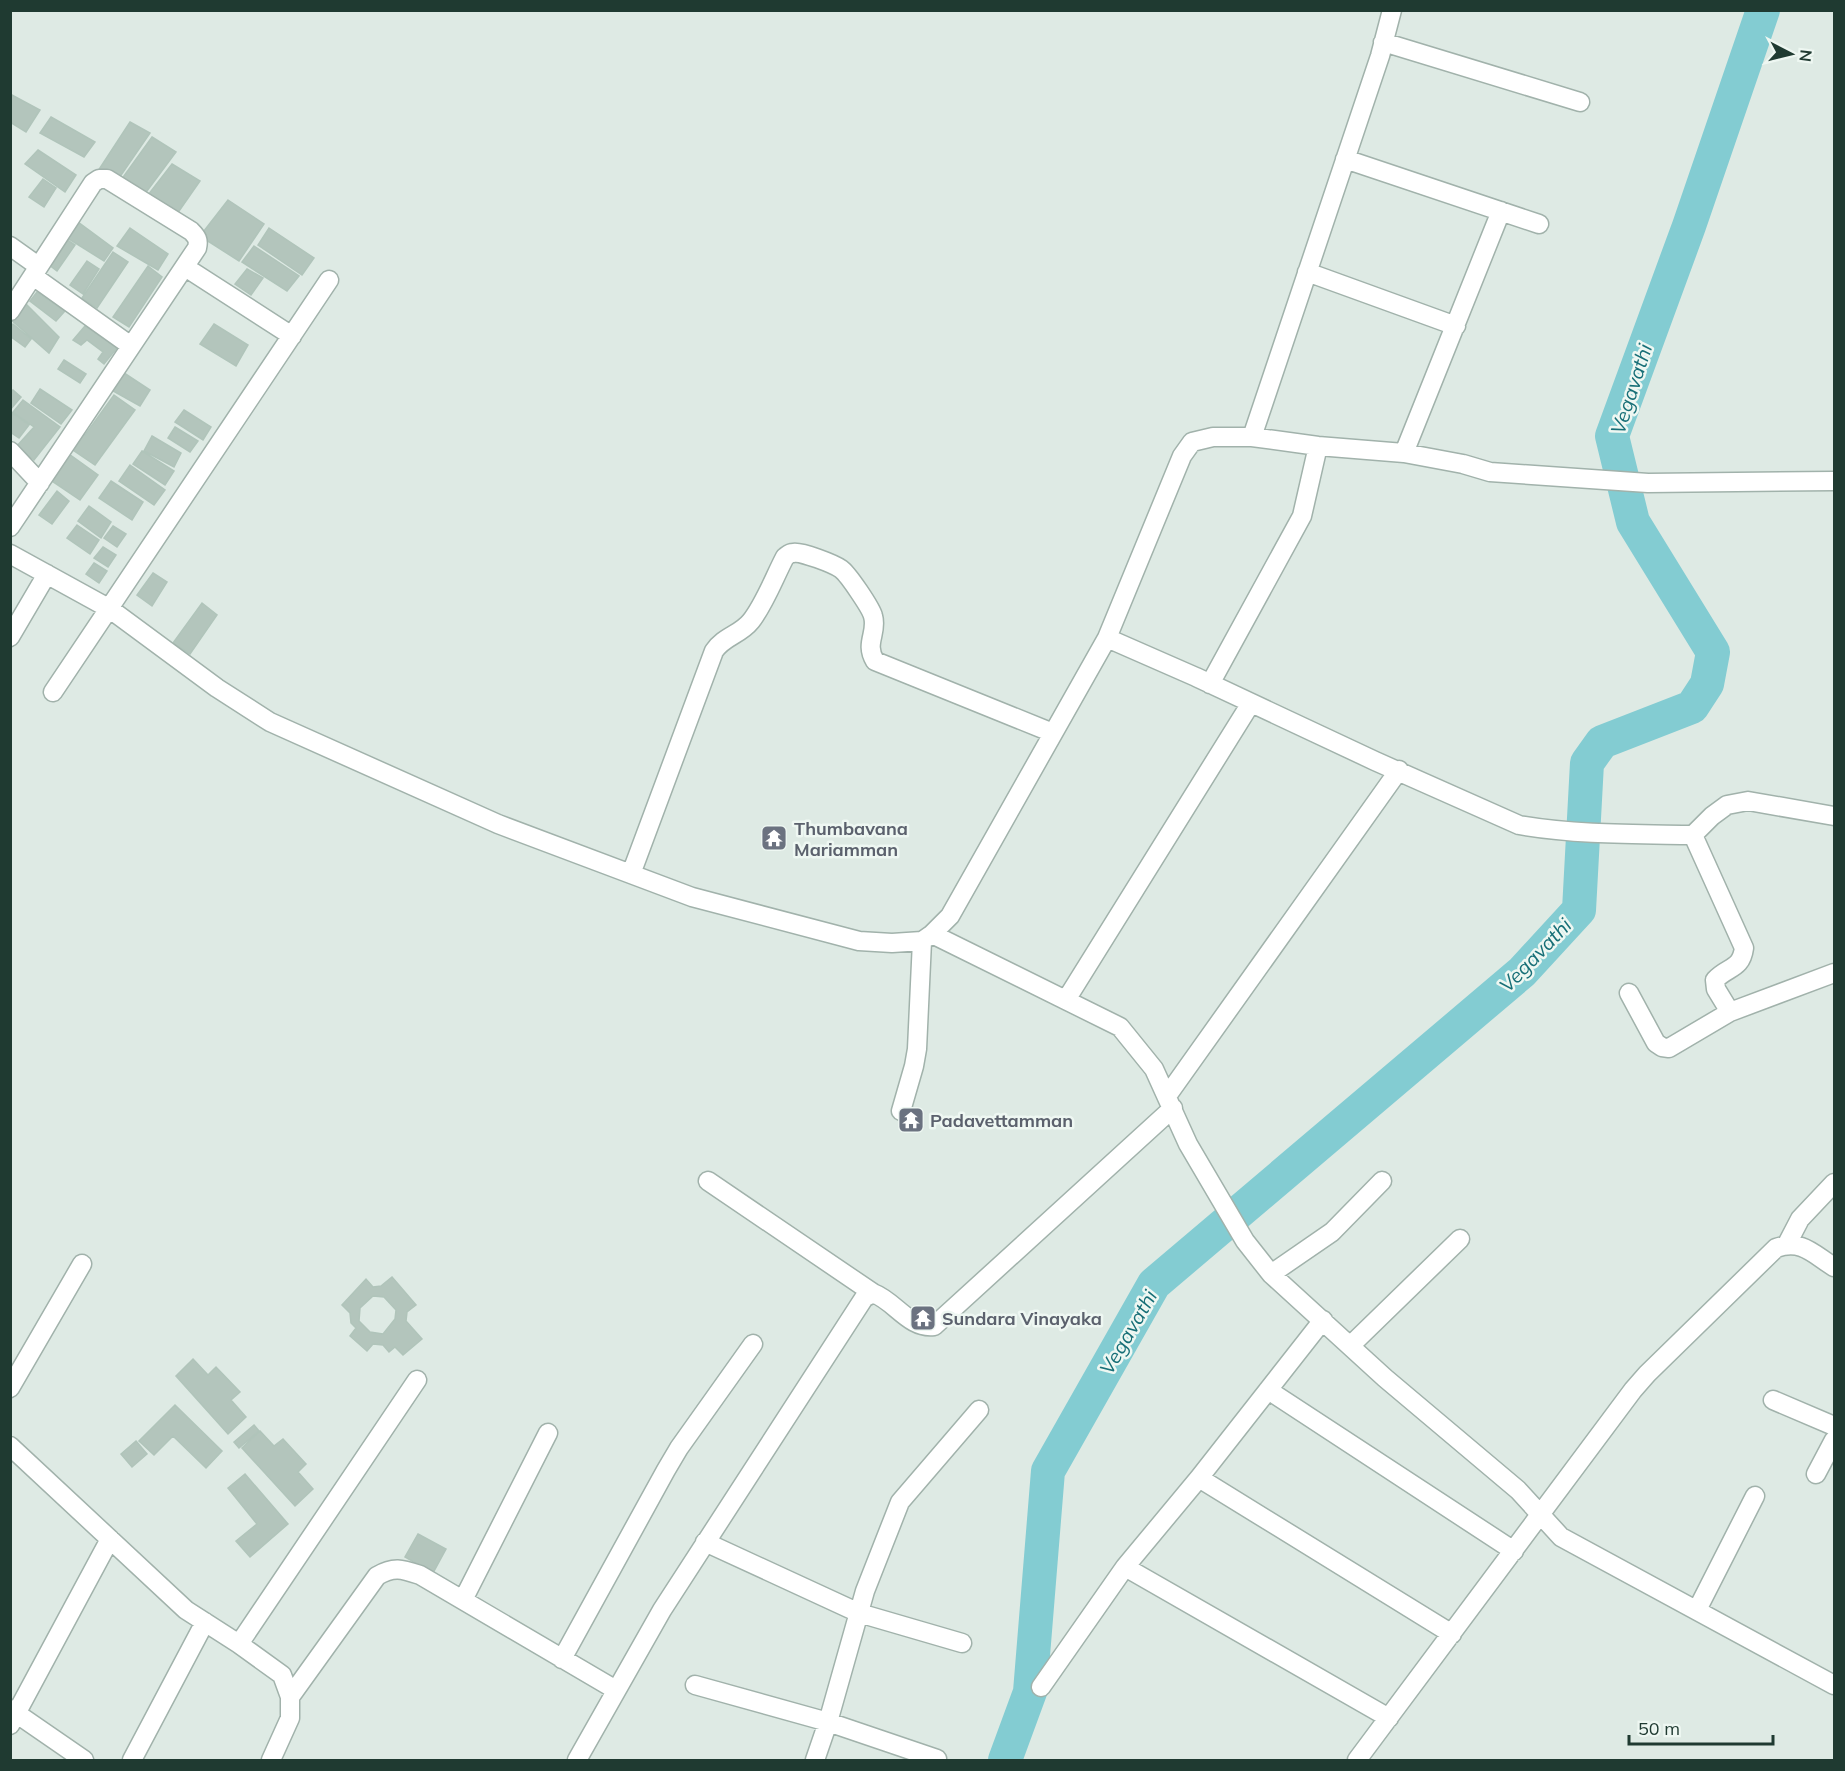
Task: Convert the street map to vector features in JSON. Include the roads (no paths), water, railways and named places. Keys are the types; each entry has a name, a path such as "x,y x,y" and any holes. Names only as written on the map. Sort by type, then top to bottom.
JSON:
{"street":[{"path":"1252,437 1392,10"},
{"path":"1383,42 1580,102"},
{"path":"1345,159 1539,224"},
{"path":"10,311 93,183 99,179 106,179 191,231 197,237 197,248 185,267 10,526"},
{"path":"1404,453 1502,211"},
{"path":"10,246 35,271 131,346"},
{"path":"185,267 292,336"},
{"path":"1307,272 1456,326"},
{"path":"53,692 329,280"},
{"path":"10,554 110,609 217,688 270,722 498,824 693,897 859,941 892,943 927,937 950,916 1107,638 1182,456 1192,442 1213,436 1252,437 1318,446 1404,453 1463,464 1490,472 1648,483 1834,481"},
{"path":"1210,684 1302,516 1318,446"},
{"path":"10,451 40,483"},
{"path":"631,874 714,651 720,643 743,629 757,612 785,557 790,553 833,564 845,573 873,614 874,624 869,647 875,661 1053,733"},
{"path":"10,638 47,574"},
{"path":"1107,638 1519,825 1557,830 1693,835 1712,816 1728,805 1748,801 1834,816"},
{"path":"1065,1000 1251,703"},
{"path":"708,1181 873,1293 883,1297 916,1324 924,1327 934,1326 1170,1102 1399,770"},
{"path":"1693,835 1744,948 1743,957 1738,964 1720,974 1715,980 1716,989 1730,1012"},
{"path":"927,937 1120,1027 1154,1069 1188,1143 1245,1241 1271,1274 1384,1378 1518,1490 1561,1537 1834,1685"},
{"path":"901,1112 917,1049 927,937"},
{"path":"1629,993 1656,1043 1669,1048 1730,1012 1834,973"},
{"path":"1271,1274 1332,1232 1382,1181"},
{"path":"1787,1244 1800,1219 1834,1183"},
{"path":"1350,1346 1460,1239"},
{"path":"1357,1761 1647,1374 1776,1248 1787,1244 1799,1245 1834,1267"},
{"path":"10,1388 82,1264"},
{"path":"577,1761 662,1610 705,1542 864,1298 873,1293"},
{"path":"1041,1687 1125,1567 1199,1478 1323,1320"},
{"path":"562,1659 670,1463 753,1344"},
{"path":"239,1644 417,1380"},
{"path":"1268,1390 1514,1551"},
{"path":"1773,1400 1834,1426"},
{"path":"815,1761 865,1591 900,1502 979,1410"},
{"path":"463,1600 548,1433"},
{"path":"1816,1474 1834,1440"},
{"path":"12,1452 186,1610 282,1675 290,1697 290,1718 270,1761"},
{"path":"1199,1478 1452,1634"},
{"path":"1697,1610 1755,1497"},
{"path":"84,1761 13,1716 110,1539"},
{"path":"705,1542 860,1613 962,1643"},
{"path":"1125,1567 1389,1718"},
{"path":"290,1697 377,1576 389,1569 404,1569 420,1575 616,1690"},
{"path":"132,1761 205,1622"},
{"path":"695,1685 828,1722 937,1759"}],"waterway":[{"name":"Vegavathi","path":"1005,1760 1030,1692 1048,1471 1154,1284 1522,972 1579,910 1587,763 1602,742 1692,707 1707,684 1713,652 1633,522 1612,436 1689,226 1763,10"}],"place":[{"name":"Thumbavana Mariamman","path":"774,838"},
{"name":"Padavettamman","path":"911,1120"},
{"name":"Sundara Vinayaka","path":"923,1318"}]}
